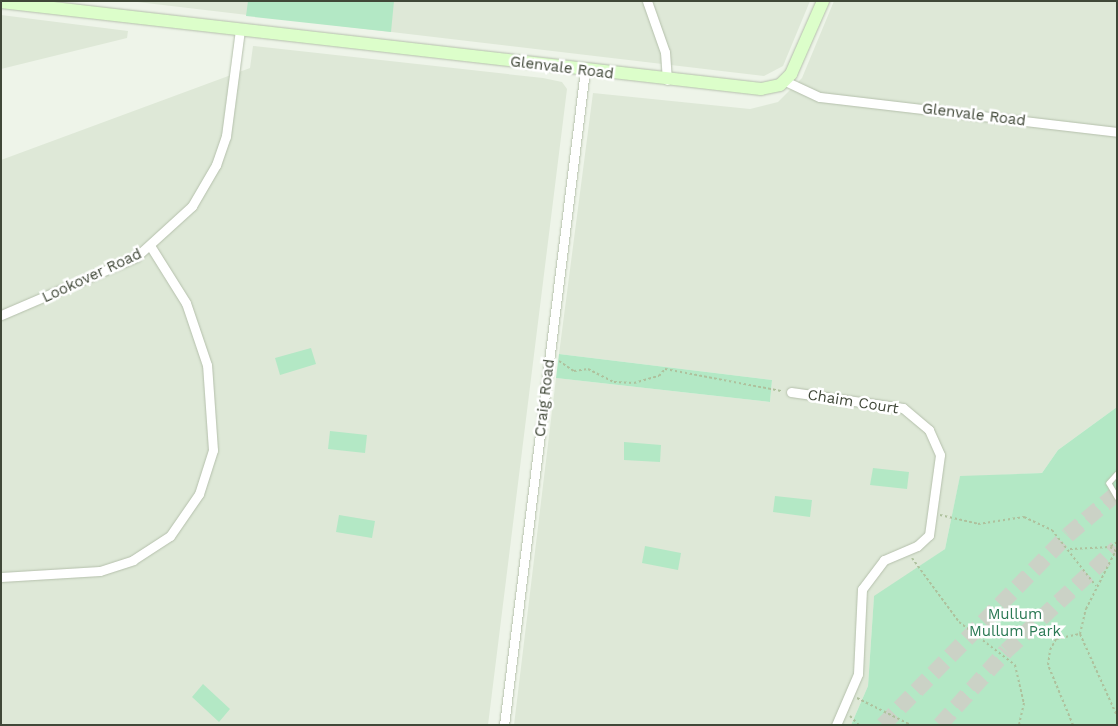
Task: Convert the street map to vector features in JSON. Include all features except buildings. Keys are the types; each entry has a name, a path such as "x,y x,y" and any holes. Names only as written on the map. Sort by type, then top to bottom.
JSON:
{"street":[{"path":"647,1 665,52 667,80"},
{"path":"785,81 823,1"},
{"name":"Glenvale Road","path":"1,2 748,89 773,88 785,81 820,96 1117,132"},
{"name":"Lookover Road","path":"1,315 78,285 151,247 192,206 216,165 229,119 240,30"},
{"name":"Craig Road","path":"504,725 585,70"},
{"path":"1,577 100,572 133,560 170,536 199,494 213,450 207,365 186,303 151,247"},
{"name":"Chaim Court","path":"790,392 884,404 917,417 929,430 940,454 935,515 923,542 878,565 862,589 858,610 860,659 851,694 836,725"}],"lane":[{"path":"1117,474 1109,483 1117,497"}],"path":[{"path":"551,356 574,371 588,369 614,382 634,383 659,376 665,370 718,376 754,390 790,392"},
{"path":"935,515 978,524 1024,517 1052,530 1069,549 1096,586"},
{"path":"1069,549 1110,547 1117,542"},
{"path":"1110,547 1116,552 1096,586 1080,634 1117,716"},
{"path":"906,551 933,581 959,622 1015,665 1024,703 1019,725"},
{"path":"1073,725 1048,665 1056,639 1080,634"},
{"path":"851,694 911,725"},
{"path":"844,709 859,725"}],"shaded area":[{"path":"129,1 810,1 783,66 764,76"},
{"path":"834,1 1117,1 1117,407 1058,450 1042,473 960,477 945,549 874,597 868,686 851,725 514,725 556,378 770,402 772,380 559,354 593,93 750,109 778,102 802,78"},
{"path":"1,15 128,31 127,38 1,69"},
{"path":"253,46 543,78 562,82 567,89 488,725 1,725 1,160 250,68"}],"green space":[{"path":"248,1 394,1 391,32 246,16"},
{"path":"311,348 316,364 280,375 275,358"},
{"path":"559,354 772,380 770,402 556,378"},
{"name":"Mullum Mullum Park","path":"1117,407 1117,725 851,725 868,686 874,596 945,549 960,476 1042,473 1058,450"},
{"path":"330,431 367,435 365,453 328,449"},
{"path":"624,442 661,445 660,462 624,460"},
{"path":"873,468 909,472 907,489 870,485"},
{"path":"775,496 812,500 810,517 773,512"},
{"path":"339,515 375,521 372,538 336,532"},
{"path":"645,546 681,553 678,570 642,563"},
{"path":"203,684 230,709 219,722 192,697"}],"tunnel":[{"path":"883,725 1068,535 1117,493"},
{"path":"940,725 1006,651 1117,548"}]}
